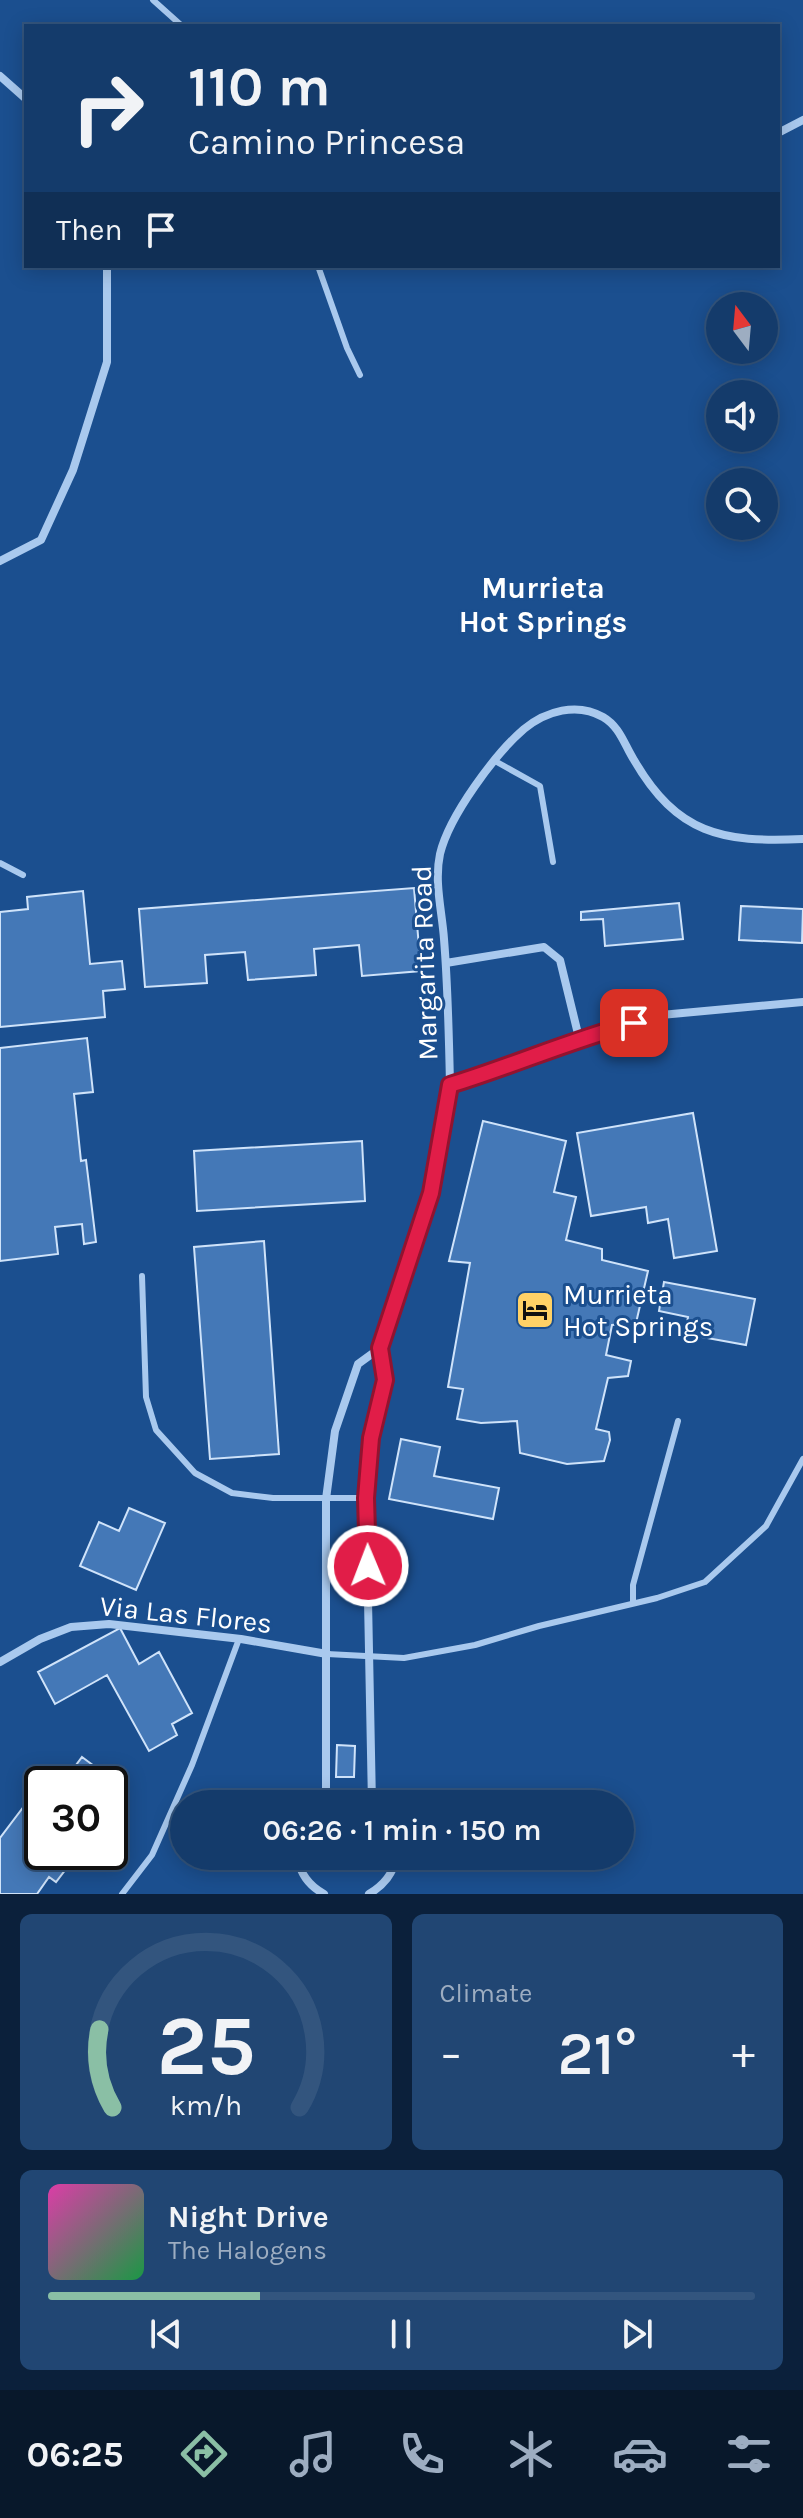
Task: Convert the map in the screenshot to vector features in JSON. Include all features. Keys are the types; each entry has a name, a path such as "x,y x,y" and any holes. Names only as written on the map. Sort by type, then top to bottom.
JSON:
{"street":[{"path":"0,76 24,97"},
{"path":"780,132 803,120"},
{"path":"0,561 41,540 73,470 107,362 107,268"},
{"name":"Margarita Road","path":"380,1348 431,1193 450,1085 446,963 438,883 440,855 451,823 506,745 533,722 561,710 581,708 616,726 633,760 658,797 681,818 707,831 761,841 803,839"},
{"path":"446,963 544,947 560,960 579,1038"},
{"path":"450,1085 579,1038 661,1015 803,1002"},
{"path":"325,1790 326,1499 335,1431 358,1364 380,1348 385,1380 371,1438 366,1498 372,1790"},
{"name":"Via Las Flores","path":"0,1662 40,1639 71,1627 109,1624 239,1639 327,1654"},
{"path":"301,1870 308,1883 322,1894"},
{"path":"369,1894 380,1887 392,1870"}],"lane":[{"path":"153,0 180,24"},
{"path":"319,268 347,348 360,375"},
{"path":"495,761 540,786 553,862"},
{"path":"0,863 23,875"},
{"path":"142,1276 146,1397 156,1430 195,1473 232,1493 273,1498 366,1498"},
{"path":"633,1603 633,1585 678,1421"},
{"path":"327,1654 404,1658 475,1645 705,1582 766,1526 803,1459"},
{"path":"122,1894 152,1855 192,1765 239,1639"}],"building":[{"path":"414,888 421,971 362,976 359,945 314,949 316,975 248,980 245,952 205,955 207,983 145,987 139,909"},
{"path":"83,891 90,964 122,961 125,989 103,991 105,1017 0,1027 0,912 28,909 27,897"},
{"path":"679,903 683,939 605,946 603,919 581,920 581,912"},
{"path":"741,906 803,909 802,943 739,940"},
{"path":"87,1038 93,1092 74,1094 81,1161 86,1160 96,1242 84,1244 82,1224 55,1227 58,1254 0,1261 0,1048"},
{"path":"693,1113 717,1251 674,1258 668,1219 648,1223 646,1207 591,1216 577,1133"},
{"path":"483,1121 566,1141 554,1192 576,1197 566,1240 602,1249 602,1260 648,1271 636,1323 612,1325 606,1355 631,1361 628,1376 608,1378 596,1429 609,1432 604,1461 567,1464 520,1453 517,1421 481,1423 457,1419 463,1389 448,1387 470,1263 449,1261"},
{"path":"362,1141 365,1201 197,1211 194,1151"},
{"path":"264,1241 279,1454 210,1459 194,1247"},
{"path":"664,1282 755,1299 746,1345 685,1334 688,1317 659,1311"},
{"path":"401,1439 440,1447 434,1476 499,1488 493,1519 389,1499"},
{"path":"129,1508 165,1523 136,1590 80,1566 99,1522 119,1531"},
{"path":"120,1628 139,1664 159,1652 192,1713 172,1724 177,1735 149,1751 107,1675 55,1704 38,1672"},
{"path":"337,1745 355,1746 354,1777 336,1777"},
{"path":"82,1757 94,1766 75,1766"},
{"path":"24,1806 24,1870 65,1870 56,1882 49,1877 37,1894 0,1894 0,1838"}],"place":[{"name":"Murrieta Hot Springs","path":"535,1310"}],"district":[{"name":"Murrieta Hot Springs","path":"543,605"}],"route":[{"path":"368,1566 366,1498 371,1438 385,1380 380,1348 431,1193 450,1085 579,1038 634,1023"}]}
